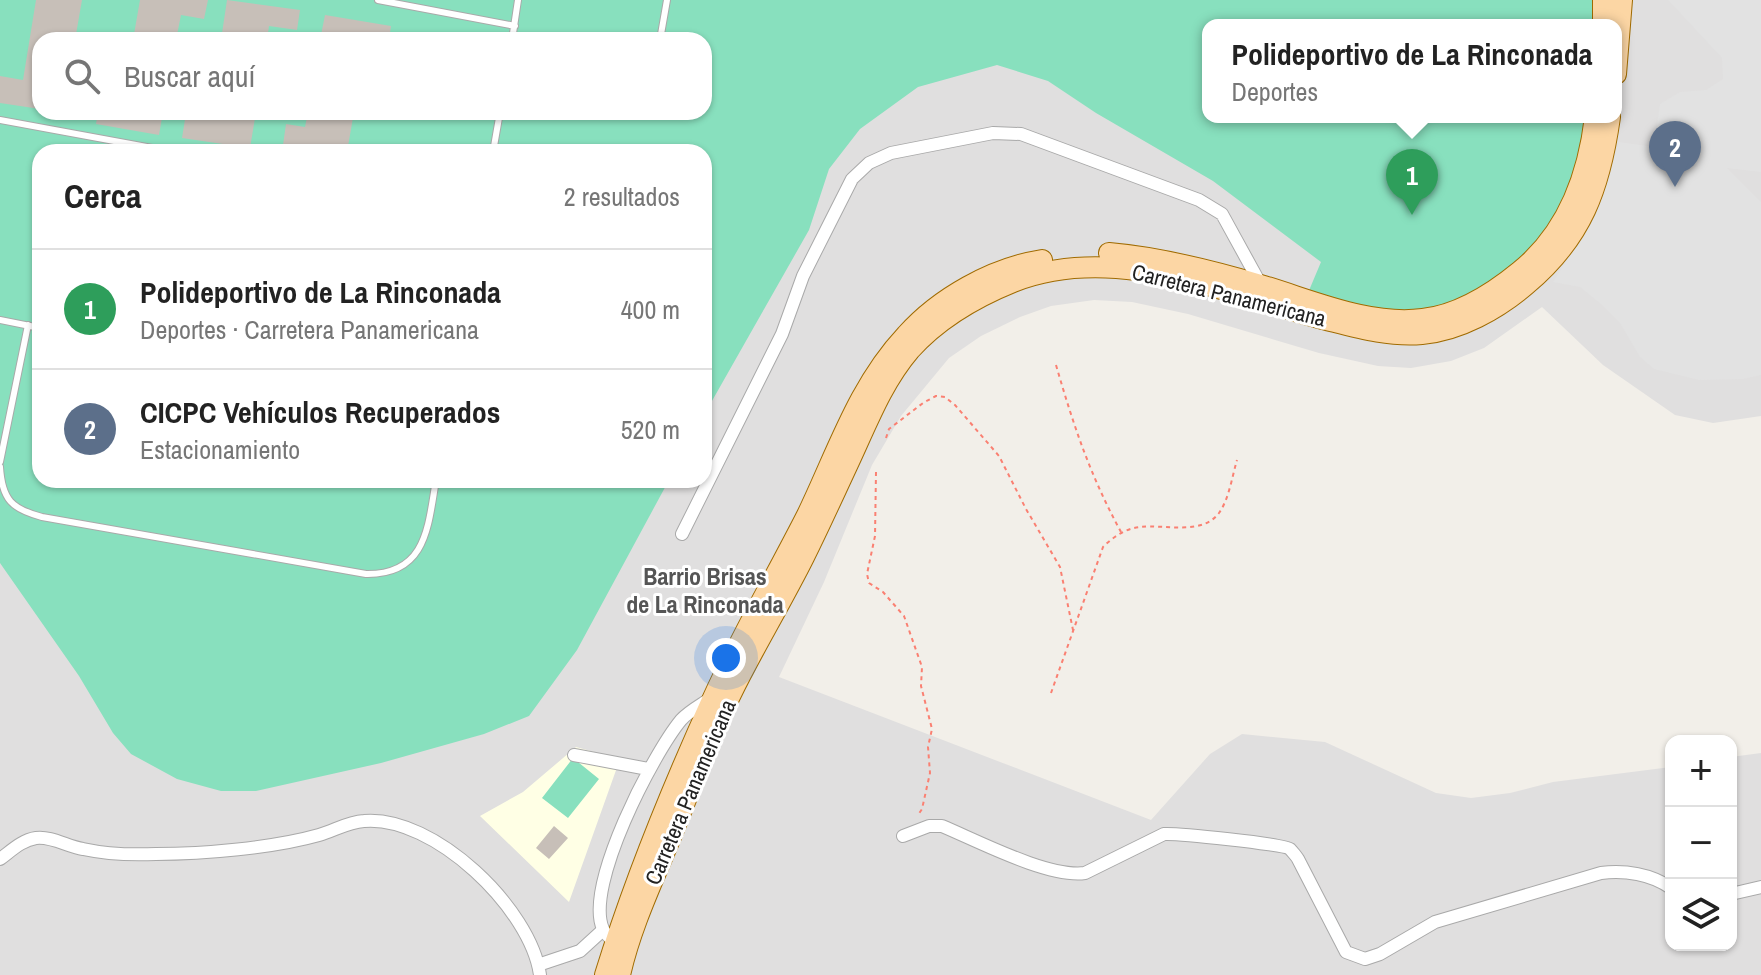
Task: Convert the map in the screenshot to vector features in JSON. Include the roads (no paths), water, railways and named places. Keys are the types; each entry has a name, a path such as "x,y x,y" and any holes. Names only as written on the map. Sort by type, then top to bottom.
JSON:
{"main road":[{"name":"Carretera Panamericana","path":"605,975 609,936 632,891 713,696 806,516 859,401 880,367 924,317 986,278 1008,269 1081,255 1139,256 1261,285 1370,316 1399,320 1432,317 1479,300 1503,285 1527,265 1561,227 1579,187 1594,123"},
{"name":"Carretera Panamericana","path":"620,975 638,916 729,697 803,558 870,414 897,369 929,332 951,315 1011,283 1055,271 1105,267 1133,269 1219,289 1365,330 1397,335 1425,334 1445,329 1502,303 1556,258 1592,199 1609,123"}],"street":[{"path":"712,474 782,334 803,276 852,179 869,163 891,153 993,133 1021,134 1199,200 1222,214 1261,285"},
{"path":"682,534 705,488"},
{"path":"0,859 19,845 36,838 86,850 157,855 264,846 322,835 338,826 366,820 390,823 432,840 492,886 521,924 539,970 609,936 599,912 606,869 648,769 683,717 713,696"},
{"path":"574,755 648,769"},
{"path":"903,836 929,826 942,826 1050,870 1075,874 1085,873 1164,834 1178,832 1230,842 1280,845 1291,849 1298,859 1346,952 1365,959 1380,954 1435,922 1601,873 1626,872 1646,876 1665,885"},
{"path":"1737,893 1761,887"}],"lane":[{"path":"378,0 515,26"},
{"path":"514,32 518,0"},
{"path":"661,32 667,0"},
{"path":"0,120 130,144"},
{"path":"494,144 499,120"},
{"path":"0,320 32,326"},
{"path":"28,325 0,464 1,483 8,499 19,511 366,574 381,574 401,566 416,555 426,539 435,488"}],"place":[{"name":"CICPC Vehículos Recuperados","path":"1675,187"},
{"name":"Polideportivo de La Rinconada","path":"1412,215"}],"district":[{"name":"Barrio Brisas de La Rinconada","path":"705,590"}]}
